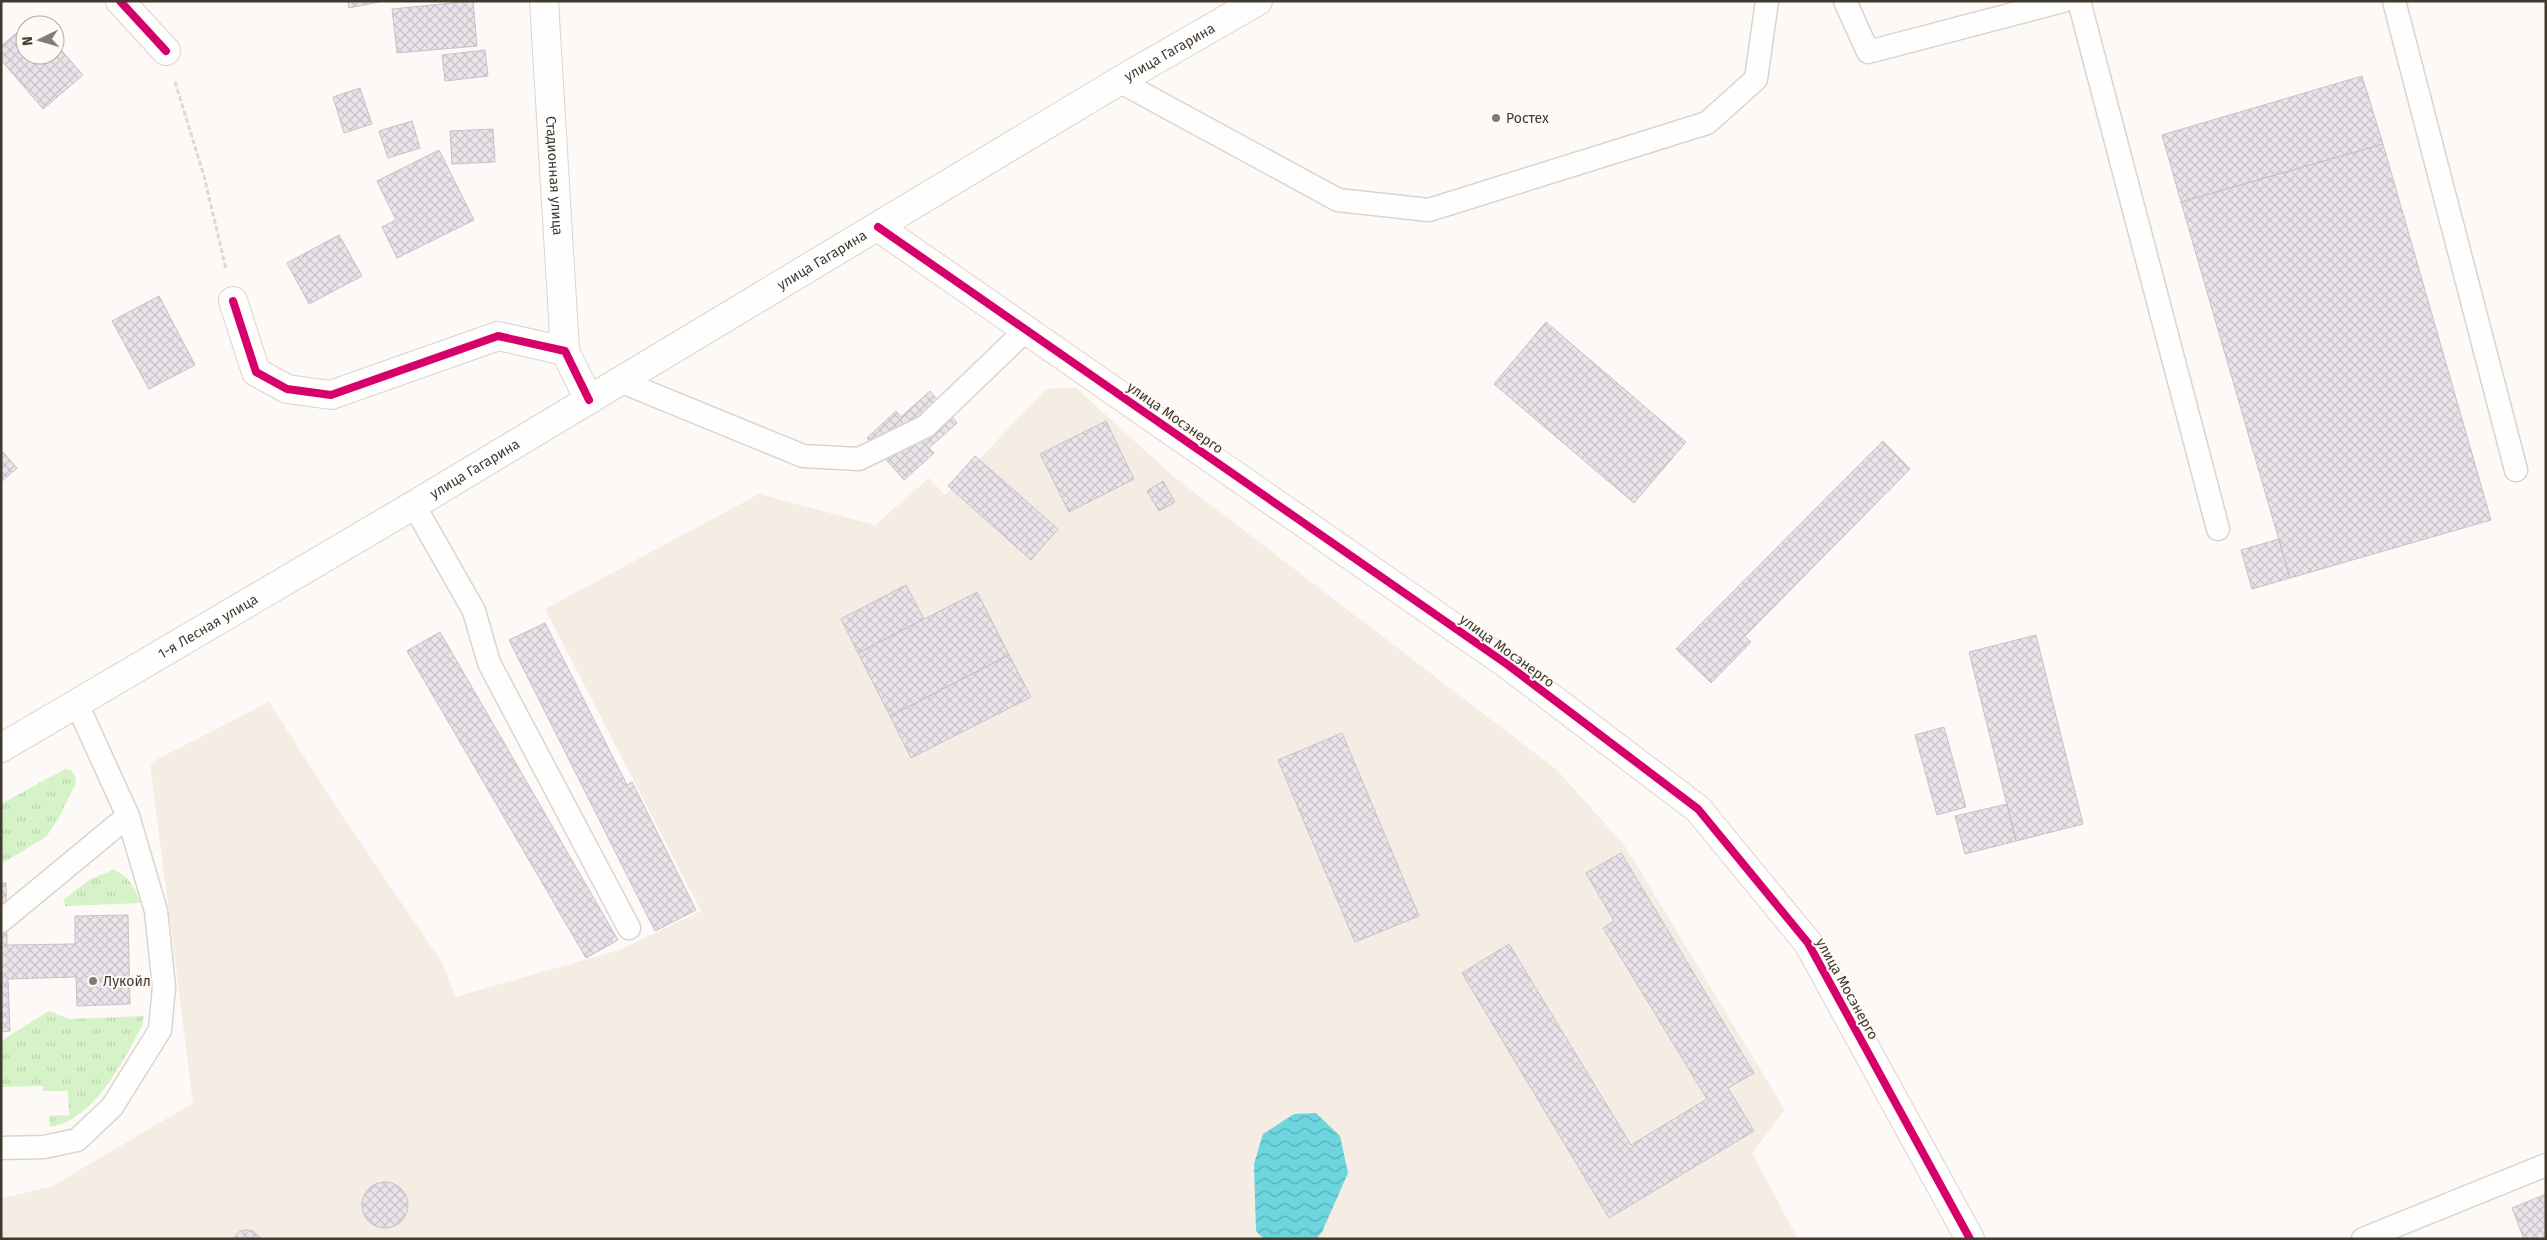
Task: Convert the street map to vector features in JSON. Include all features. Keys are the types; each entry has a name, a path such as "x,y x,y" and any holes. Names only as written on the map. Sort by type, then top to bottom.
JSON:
{"street":[{"path":"120,1 166,51"},
{"name":"Стадионная улица","path":"544,1 565,350"},
{"name":"улица Гагарина","path":"414,505 1119,81 1258,1"},
{"name":"улица Мосэнерго","path":"878,227 1508,665 1698,808 1808,943 1970,1239"},
{"path":"234,301 256,372 287,389 331,395 498,336 565,350 589,400"},
{"name":"1-я Лесная улица","path":"1,748 414,505"}],"lane":[{"path":"1119,81 1338,200 1429,210 1707,123 1756,79 1767,1"},
{"path":"1845,1 1868,52 2063,1"},
{"path":"2079,1 2218,529"},
{"path":"2394,1 2516,470"},
{"path":"620,381 803,456 858,459 926,426 1026,330"},
{"path":"414,505 474,611 489,663 629,928"},
{"path":"1,1148 44,1147 77,1140 112,1107 160,1030 164,987 156,911 128,816 77,704"},
{"path":"1,921 128,816"},
{"path":"2363,1239 2546,1165"}],"path":[{"path":"166,51 204,176 234,301"}],"shaded area":[{"path":"1075,387 1173,476 1557,770 1625,846 1785,1110 1752,1153 1798,1239 1,1239 1,1198 51,1187 193,1103 150,763 269,702 335,805 443,964 455,997 619,950 701,911 545,609 759,494 875,525 929,478 945,495 1046,389"}],"green space":[{"path":"65,769 71,770 75,776 76,783 56,823 46,837 1,864 1,804"},
{"path":"113,870 127,879 134,888 141,903 65,906 64,899 91,879"},
{"path":"49,1011 69,1019 144,1016 142,1026 126,1056 94,1101 81,1113 66,1122 50,1127 49,1116 69,1115 68,1091 43,1091 43,1086 1,1087 1,1041"}],"water":[{"path":"1316,1113 1340,1136 1348,1173 1322,1232 1316,1239 1264,1239 1256,1231 1254,1164 1263,1134 1294,1114"}],"building":[{"path":"348,1 379,1 379,2 349,8"},
{"path":"473,1 477,46 397,53 392,9"},
{"path":"15,34 15,65 65,65 65,54 83,75 43,109 1,60 1,46"},
{"path":"485,50 488,76 445,81 442,55"},
{"path":"2362,76 2383,144 2181,202 2162,135"},
{"path":"360,88 372,124 344,133 333,97"},
{"path":"412,121 420,148 388,158 379,131"},
{"path":"493,129 495,162 452,164 450,131"},
{"path":"2383,144 2491,520 2290,578 2181,202"},
{"path":"439,150 474,220 397,258 382,227 396,220 377,181"},
{"path":"339,235 362,276 309,304 287,263"},
{"path":"159,296 195,365 149,389 112,321"},
{"path":"1546,322 1686,442 1634,503 1494,384"},
{"path":"930,391 957,423 929,448 934,453 904,480 867,438 896,411 901,417"},
{"path":"1106,421 1134,479 1069,512 1040,454"},
{"path":"1883,441 1910,469 1745,636 1751,642 1711,683 1676,649"},
{"path":"1,452 17,468 1,482"},
{"path":"975,456 1058,529 1031,560 948,486"},
{"path":"1163,481 1175,502 1159,511 1147,491"},
{"path":"2279,539 2290,578 2252,589 2241,550"},
{"path":"906,585 924,619 858,653 841,619"},
{"path":"977,592 1009,655 890,716 858,653"},
{"path":"545,623 627,785 632,782 696,910 655,931 509,640"},
{"path":"440,632 618,940 586,958 407,651"},
{"path":"2036,635 2083,824 2016,841 1969,652"},
{"path":"1009,655 1031,697 911,758 890,716"},
{"path":"1944,727 1966,807 1937,815 1915,735"},
{"path":"1342,733 1419,916 1355,942 1278,760"},
{"path":"2007,804 2016,841 1965,854 1955,816"},
{"path":"1621,853 1754,1073 1728,1088 1754,1131 1609,1218 1462,973 1509,944 1631,1145 1707,1099 1603,928 1614,921 1586,873"},
{"path":"1,883 6,883 7,945 75,944 75,916 128,915 130,1004 77,1006 76,977 8,979 10,1031 1,1032"},
{"path":"381,1182 389,1182 398,1186 404,1192 408,1205 404,1218 398,1224 389,1228 381,1228 372,1224 366,1218 362,1209 362,1201 366,1192 372,1186"},
{"path":"2546,1194 2546,1239 2524,1239 2512,1208"},
{"path":"240,1231 253,1231 262,1239 232,1239"}],"cycle path":[{"path":"120,1 166,51"},
{"path":"878,227 1508,665 1698,809 1808,943 1970,1239"},
{"path":"233,301 256,372 287,389 331,395 498,336 565,351 589,400"}],"place":[{"name":"Ростех","path":"1496,118"},
{"name":"Лукойл","path":"93,981"}]}
